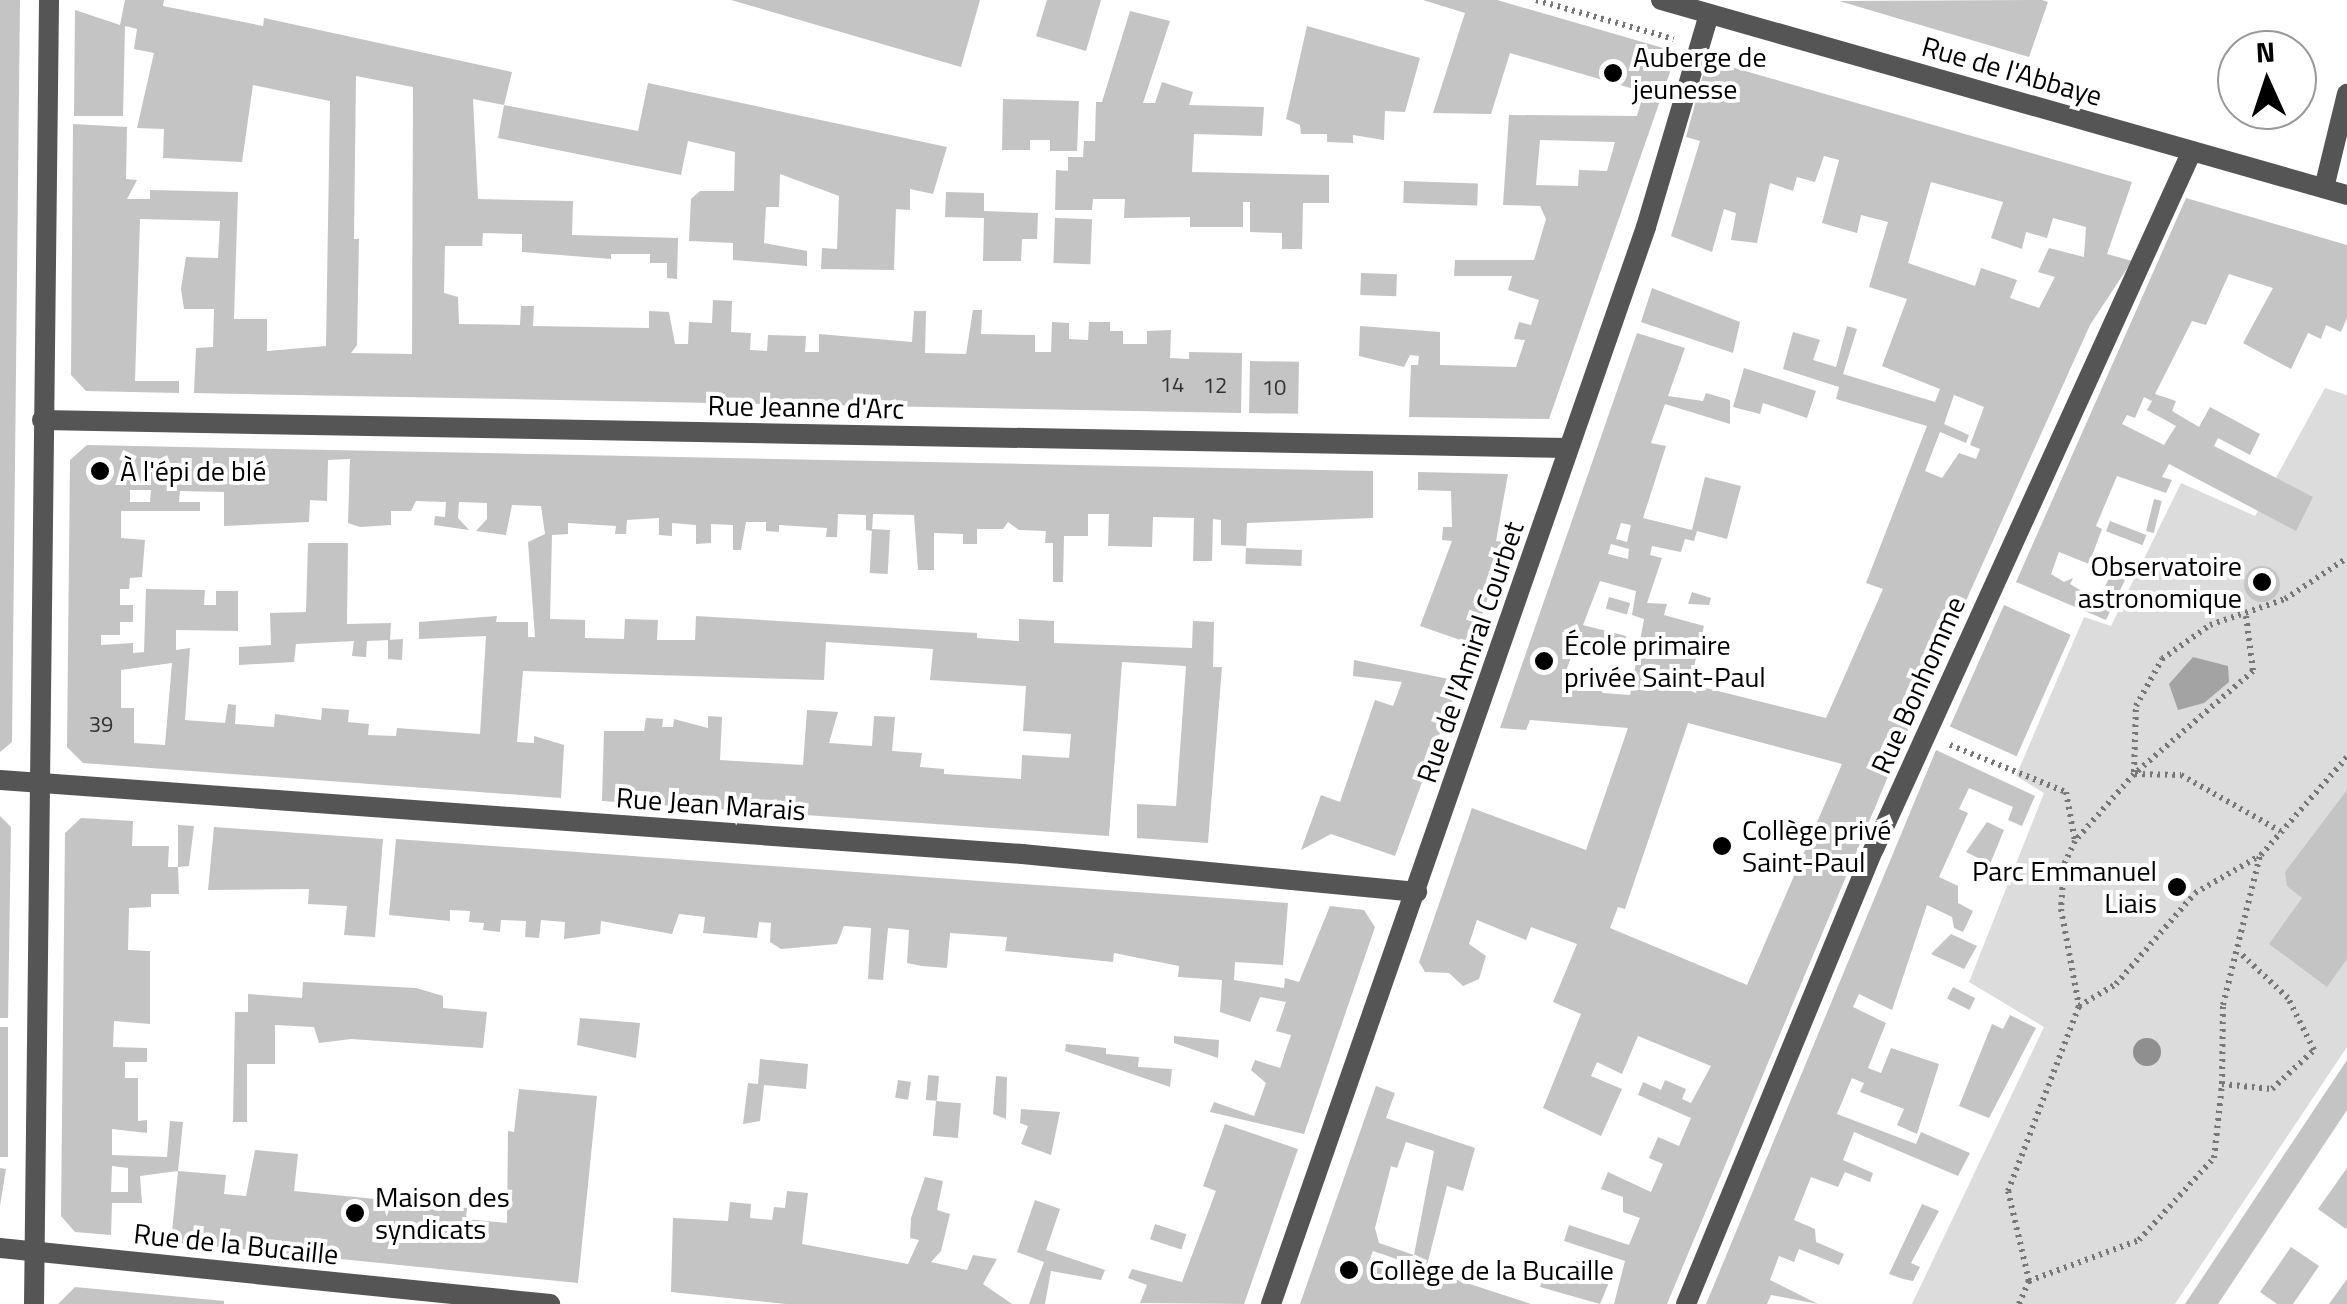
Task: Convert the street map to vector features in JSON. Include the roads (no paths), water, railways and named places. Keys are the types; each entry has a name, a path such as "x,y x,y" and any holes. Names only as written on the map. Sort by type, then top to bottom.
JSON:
{"street":[{"path":"34,1304 50,0"},
{"name":"Rue de l'Abbaye","path":"1661,0 2347,195"},
{"name":"Rue de l'Amiral Courbet","path":"1271,1304 1646,227 1709,14"},
{"path":"2324,188 2347,94"},
{"name":"Rue Bonhomme","path":"1686,1304 1926,735 2192,151"},
{"name":"Rue Jeanne d'Arc","path":"42,420 1568,448"},
{"name":"Rue Jean Marais","path":"0,780 1022,854 1417,892"},
{"name":"Rue de la Bucaille","path":"0,1248 412,1297 550,1304"}],"place":[{"name":"Auberge de jeunesse","path":"1613,73"},
{"name":"À l'épi de blé","path":"100,471"},
{"name":"Observatoire astronomique","path":"2262,582"},
{"name":"École primaire privée Saint-Paul","path":"1544,661"},
{"name":"Collège privé Saint-Paul","path":"1722,846"},
{"name":"Parc Emmanuel Liais","path":"2177,887"},
{"name":"Maison des syndicats","path":"355,1213"},
{"name":"Collège de la Bucaille","path":"1349,1270"}]}
